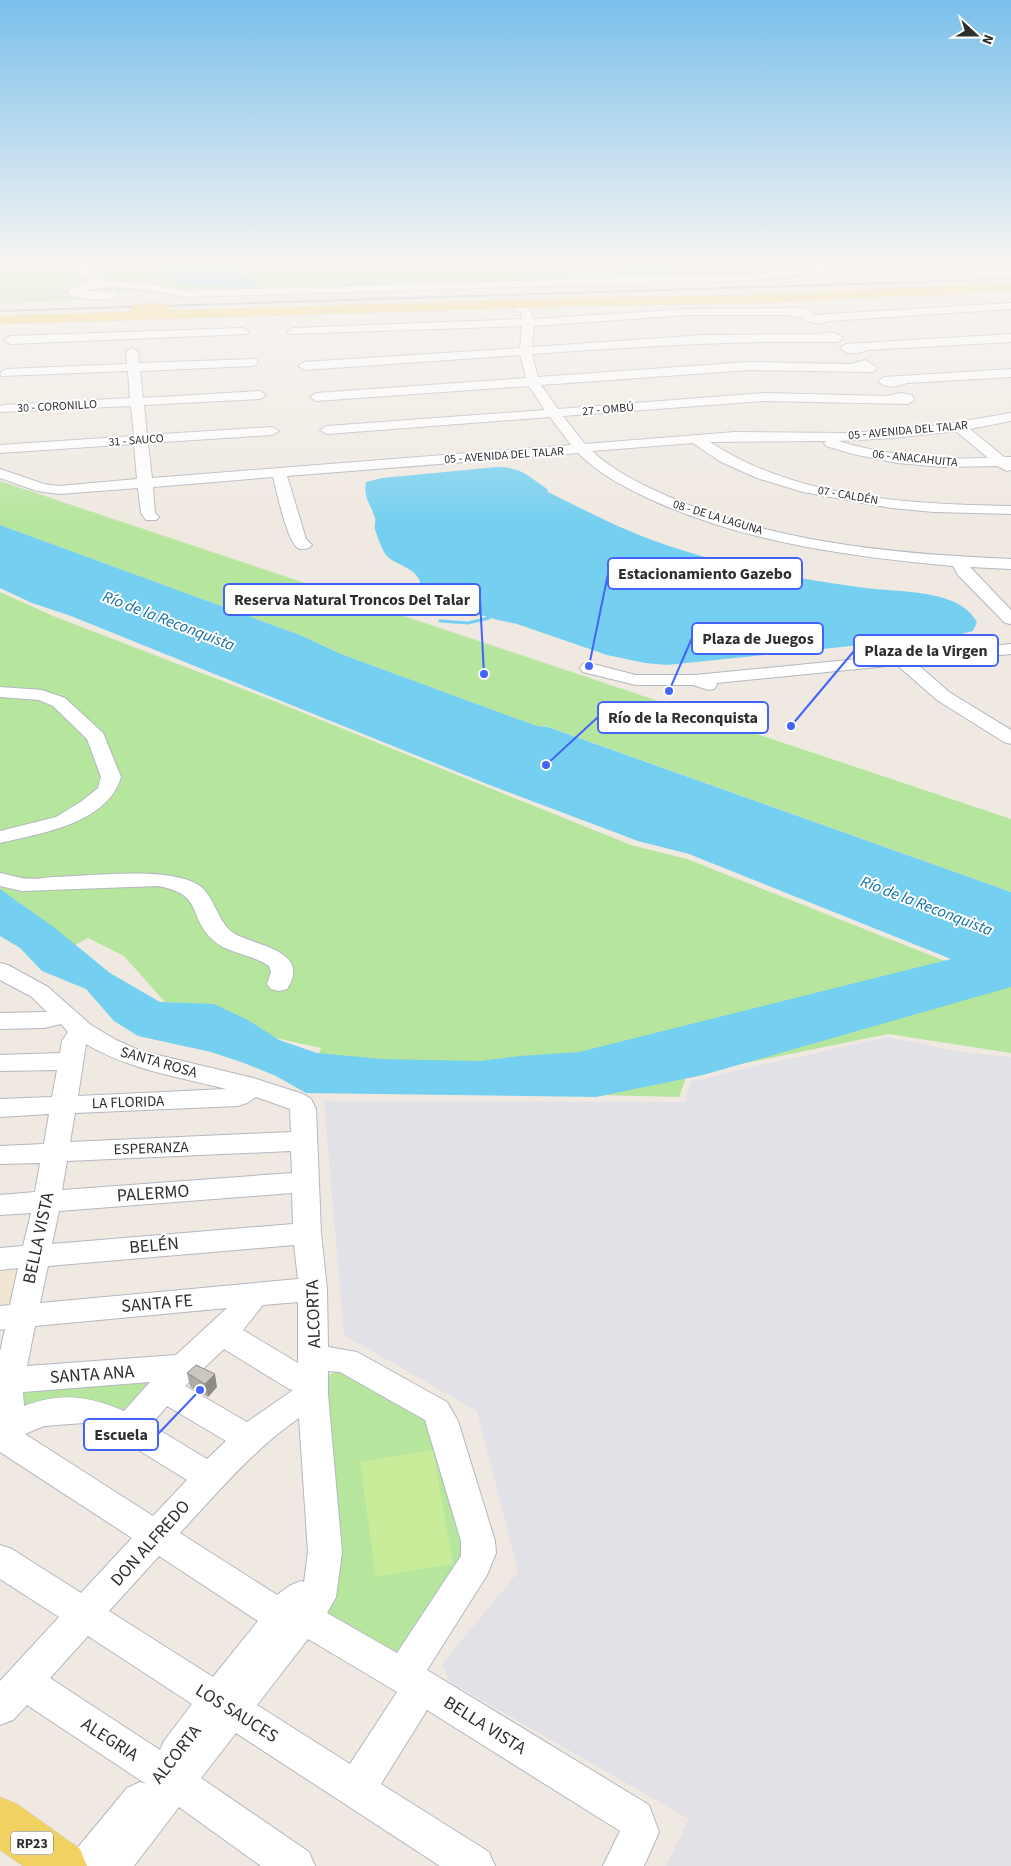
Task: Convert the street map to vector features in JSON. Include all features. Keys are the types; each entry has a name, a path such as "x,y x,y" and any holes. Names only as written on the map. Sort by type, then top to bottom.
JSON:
{"main road":[{"name":"RP23","path":"0,1821 63,1866"}],"street":[{"path":"132,352 148,513 151,518"},
{"path":"296,367 525,352"},
{"name":"08 - DE LA LAGUNA","path":"526,352 533,381 554,413 582,449 608,470 645,491 684,508 733,524 834,547 959,561 1011,564"},
{"path":"2,373 252,362 257,359 265,361"},
{"path":"307,397 749,366 854,367"},
{"path":"902,381 1011,373"},
{"name":"30 - CORONILLO","path":"1,409 269,394"},
{"name":"27 - OMBÚ","path":"318,431 775,396 889,399"},
{"name":"05 - AVENIDA DEL TALAR","path":"0,473 34,486 50,489 696,439 743,436 822,437 914,432 960,427 1011,417"},
{"path":"960,427 1008,464"},
{"name":"31 - SAUCO","path":"0,449 281,431"},
{"name":"06 - ANACAHUITA","path":"822,437 826,441 840,446 891,458 946,463 1008,464"},
{"name":"07 - CALDÉN","path":"696,439 729,461 766,476 814,489 902,504 1011,510"},
{"path":"279,472 299,540 314,547"},
{"path":"959,561 964,572 1011,619"},
{"path":"589,668 636,680 651,682 695,680 716,686 730,687 736,684 740,675 1011,649"},
{"path":"901,659 943,696 1011,738"},
{"path":"0,692 42,695 59,702 96,737 111,777 108,790 89,805 63,821 0,837"},
{"path":"0,879 22,885 158,880 177,883 191,890 200,901 216,930 226,939 270,956 280,964 283,974 279,984"},
{"name":"SANTA ROSA","path":"0,970 49,998 73,1023 119,1052 253,1087"},
{"path":"0,1021 44,1020 73,1023"},
{"name":"BELLA VISTA","path":"73,1023 74,1041 47,1201 34,1255 11,1316 5,1380 6,1404 10,1413 6,1430 155,1535 274,1612 290,1615 412,1681 635,1819 640,1832 623,1866"},
{"path":"0,1063 70,1061"},
{"name":"LA FLORIDA","path":"0,1108 238,1097 253,1087"},
{"name":"ALCORTA","path":"109,1866 168,1778 290,1615 319,1597 324,1552 313,1377 313,1289 307,1233 302,1105 294,1100 253,1087"},
{"name":"ESPERANZA","path":"0,1155 303,1141"},
{"name":"PALERMO","path":"0,1205 306,1182"},
{"name":"BELÉN","path":"0,1259 307,1233"},
{"name":"SANTA FE","path":"11,1316 313,1289"},
{"path":"128,1429 162,1388 249,1304 255,1294"},
{"path":"221,1332 300,1380 313,1377 346,1361 436,1411 442,1420 478,1541 479,1553 475,1564 356,1789"},
{"name":"SANTA ANA","path":"5,1380 184,1367"},
{"name":"DON ALFREDO","path":"12,1694 86,1614 155,1535 210,1478 290,1405 313,1377"},
{"path":"162,1388 250,1440"},
{"path":"6,1430 35,1414 84,1410 128,1429 210,1478"},
{"name":"LOS SAUCES","path":"0,1560 475,1866"},
{"name":"ALEGRIA","path":"12,1694 168,1778 295,1866"},
{"name":"ALCORTA","path":"88,1866 168,1778"}],"shaded area":[{"path":"887,1037 961,1052 1011,1057 1011,1866 666,1866 689,1819 450,1682 442,1664 518,1572 477,1411 344,1335 324,1101 685,1102 691,1081"},
{"path":"22,1270 15,1311 0,1313 0,1272"}],"green space":[{"path":"0,481 1011,819 1011,892 549,727 537,726 341,654 300,635 0,525"},
{"path":"0,592 53,616 274,701 631,845 687,859 1011,987 1011,1053 888,1034 687,1075 679,1097 308,1088 321,1048 257,1034 171,1009 124,956 88,938 46,960 0,935"},
{"path":"341,1368 431,1415 465,1538 463,1557 405,1647 392,1654 328,1616 335,1503 328,1387 329,1375"},
{"path":"157,1376 129,1415 22,1409 20,1392"},
{"path":"433,1450 453,1564 376,1577 360,1462"}],"water":[{"path":"506,467 519,471 547,489 548,492 587,512 641,536 680,549 705,557 781,574 858,587 906,591 940,597 968,611 977,622 973,631 957,635 667,665 645,663 607,655 517,624 419,597 419,579 410,570 390,559 383,549 375,530 375,518 366,497 366,482 382,478"},
{"name":"Río de la Reconquista","path":"0,525 300,635 341,654 537,726 548,727 1011,892 1011,987 703,1075 596,1097 306,1093 276,1076 244,1063 211,1052 138,1036 114,1021 86,989 42,971 20,948 0,936 0,889 55,928 110,973 160,1002 214,1004 248,1020 279,1040 317,1053 382,1059 480,1061 579,1052 951,959 689,854 638,841 487,784 71,616 32,603 0,588"}],"building":[{"path":"196,1365 215,1374 205,1384 187,1373"}],"waterway":[{"path":"440,621 468,623 489,618"}],"place":[{"name":"Estacionamiento Gazebo","path":"589,666"},
{"name":"Reserva Natural Troncos Del Talar","path":"484,674"},
{"name":"Plaza de Juegos","path":"669,691"},
{"name":"Plaza de la Virgen","path":"791,726"},
{"name":"Río de la Reconquista","path":"546,765"},
{"name":"Escuela","path":"200,1390"}]}
